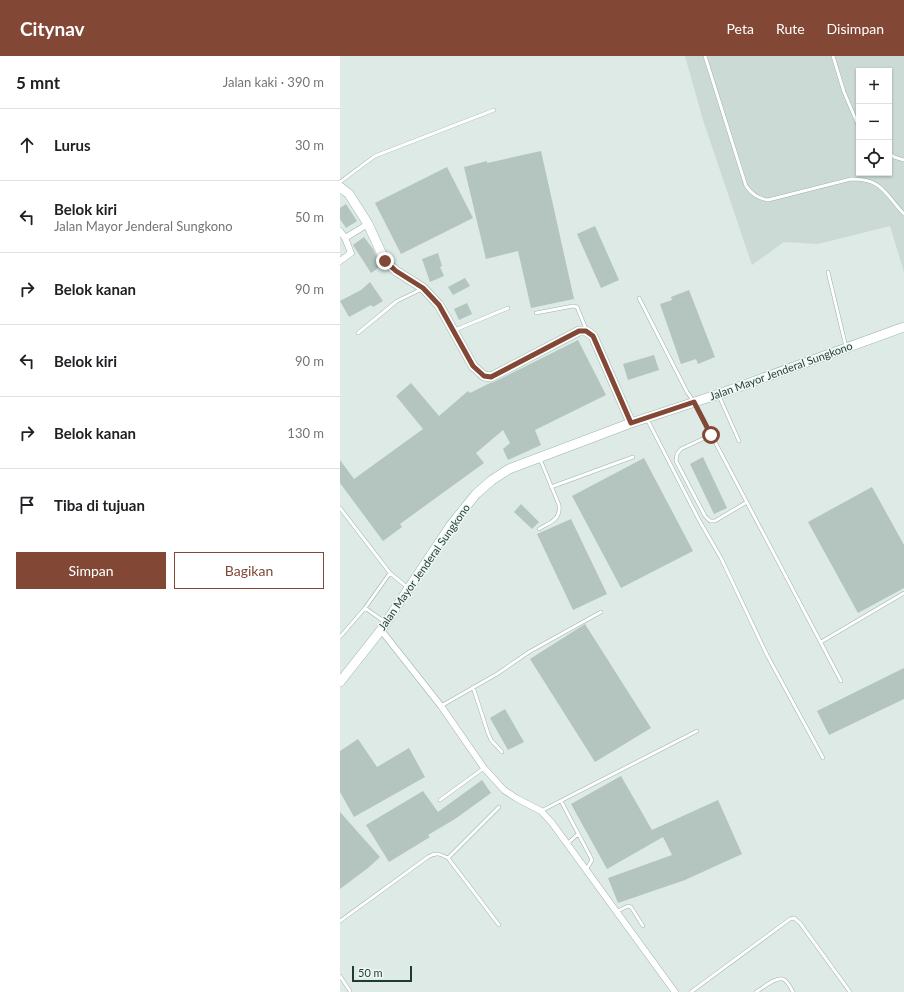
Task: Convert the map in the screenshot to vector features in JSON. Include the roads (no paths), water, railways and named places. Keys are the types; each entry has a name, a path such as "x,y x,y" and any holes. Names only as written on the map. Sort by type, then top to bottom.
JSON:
{"main road":[{"path":"340,187 349,194 368,224 385,261 396,271 423,288 439,305 454,330 463,351 473,366 484,376 491,377 533,356 566,337 579,331 586,331 593,336 631,423"},
{"name":"Jalan Mayor Jenderal Sungkono","path":"340,682 383,626 451,525 476,494 492,480 509,469 631,423 719,394 904,327"}],"street":[{"path":"345,238 368,224"},
{"path":"340,231 351,252 340,261"},
{"path":"383,626 484,768 504,790 541,811 552,823 675,992"}],"lane":[{"path":"705,56 746,186 751,193 759,199 768,200 851,179 864,179 872,181 886,192 904,214"},
{"path":"833,56 844,92 856,121"},
{"path":"340,182 375,156 494,110"},
{"path":"892,155 904,160"},
{"path":"828,272 846,348"},
{"path":"358,332 397,301 423,288"},
{"path":"639,298 687,392 694,402 841,681"},
{"path":"536,313 573,306 577,307 586,331"},
{"path":"454,330 508,308"},
{"path":"719,394 739,441"},
{"path":"647,418 699,520 721,558 768,655 823,758"},
{"path":"711,435 681,449 677,454 676,461 705,516 710,521 715,521 747,502"},
{"path":"539,457 559,505 560,512 556,519 539,529"},
{"path":"551,487 633,457"},
{"path":"340,508 390,573 408,588"},
{"path":"340,637 365,608 390,573"},
{"path":"821,642 904,593"},
{"path":"365,608 383,626"},
{"path":"441,706 529,652 601,612"},
{"path":"473,687 491,740 502,752"},
{"path":"541,811 697,731"},
{"path":"440,800 484,768"},
{"path":"562,801 592,860 586,870"},
{"path":"448,858 499,807"},
{"path":"567,844 578,834"},
{"path":"340,921 428,857 433,854 440,853 448,858 500,925"},
{"path":"616,912 628,906 631,907 635,911 643,926"},
{"path":"691,992 790,919 794,918 800,923 850,992"},
{"path":"340,976 350,991"},
{"path":"756,992 776,979 782,979 787,982 793,992"}]}
